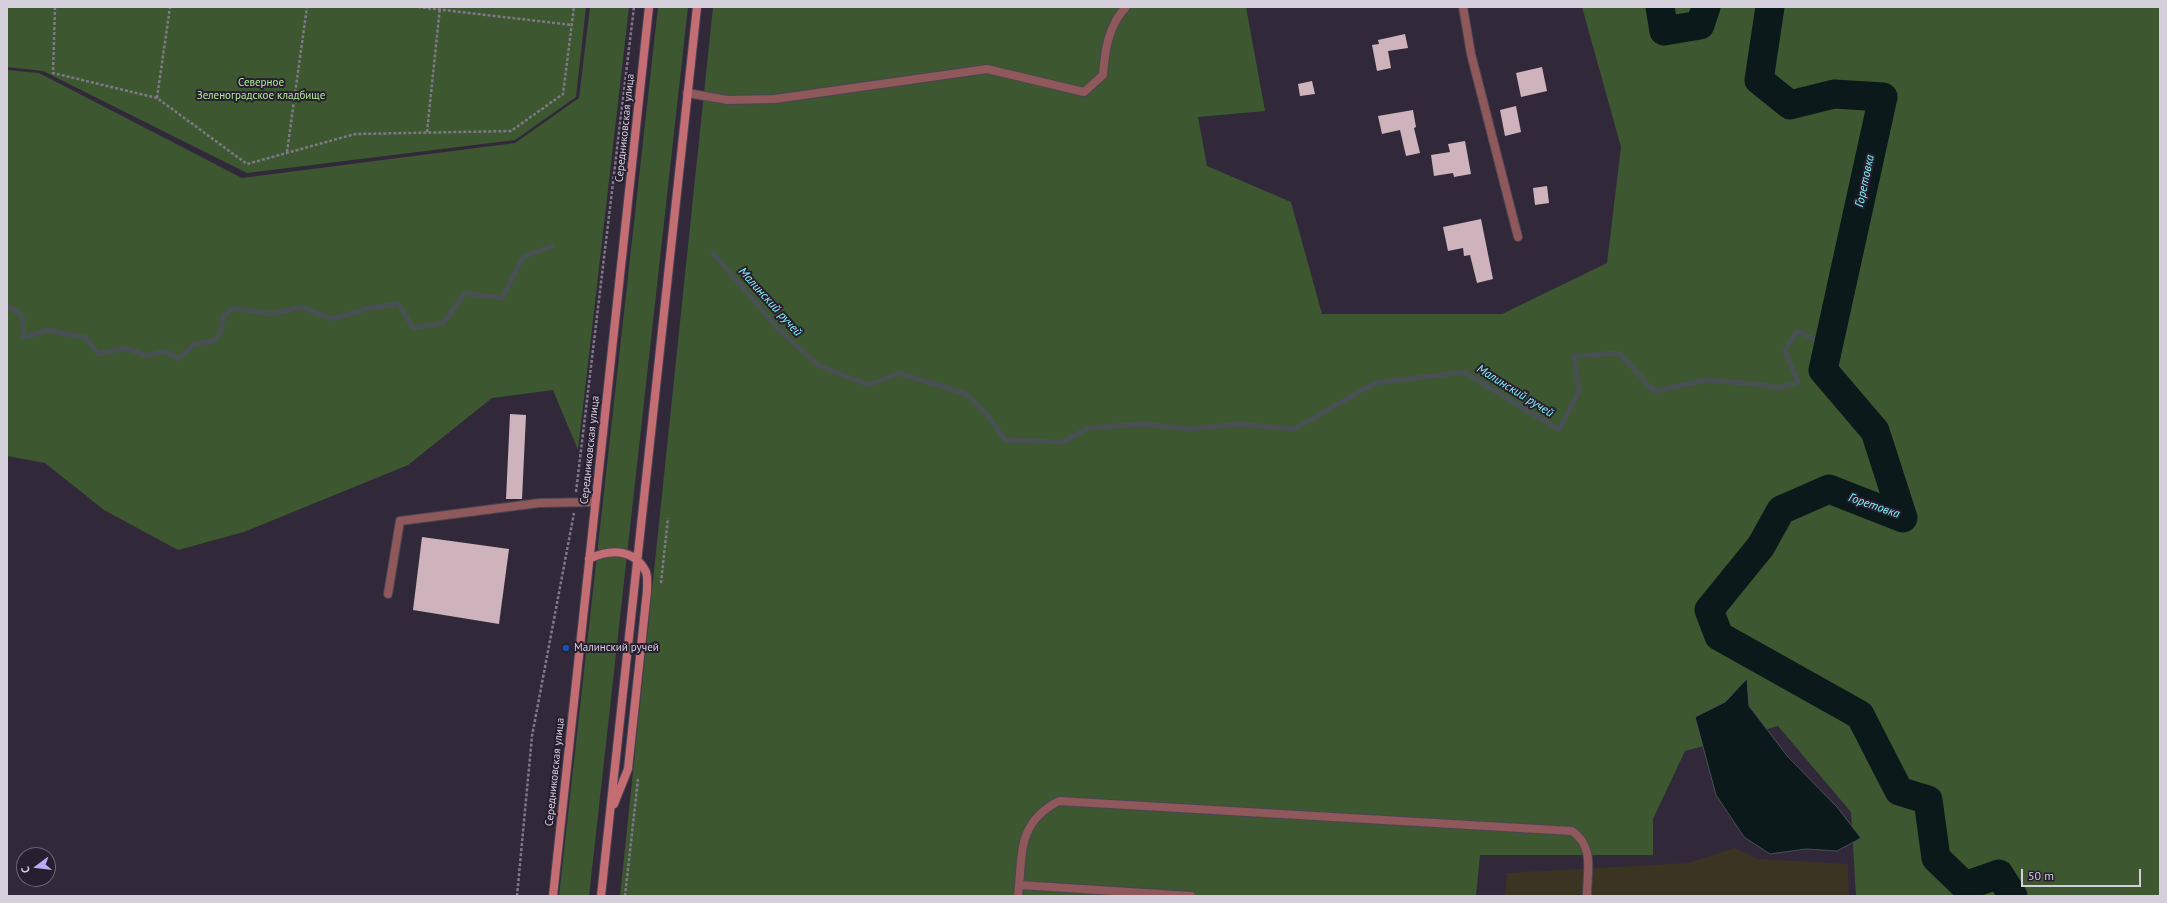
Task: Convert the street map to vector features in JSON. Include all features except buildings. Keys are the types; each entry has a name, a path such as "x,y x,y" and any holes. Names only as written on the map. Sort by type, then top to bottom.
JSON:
{"street":[{"name":"Середниковская улица","path":"553,896 649,7"},
{"path":"601,896 697,7"},
{"path":"687,93 728,100 775,99 987,69 1084,92 1103,75 1106,45 1116,17 1126,7"},
{"path":"1462,7 1472,54 1518,237"},
{"path":"388,594 400,521 539,503 595,502"},
{"path":"590,559 611,551 624,553 637,561 647,573 645,607 628,769 610,814"},
{"path":"1018,896 1024,838 1033,820 1046,808 1059,801 1572,831 1582,838 1588,850 1587,896"},
{"path":"1020,885 1191,896"}],"path":[{"path":"55,7 53,73 157,98 247,164 356,134 511,131 563,94 574,7"},
{"path":"157,98 170,7"},
{"path":"288,152 307,7"},
{"path":"418,7 440,8 572,25"},
{"path":"517,896 532,736 575,502 634,7"},
{"path":"426,132 440,8"}],"shaded area":[{"path":"1747,679 1749,706 1788,757 1837,807 1861,838 1837,851 1806,849 1770,854 1744,837 1716,795 1695,717 1725,702"},
{"path":"1735,848 1758,859 1848,864 1849,896 1505,896 1507,873 1688,863"}],"green space":[{"name":"Северное Зеленоградское кладбище","path":"7,7 586,7 576,97 515,140 247,173 43,71 7,67"},
{"path":"590,7 629,7 578,450 553,390 492,398 408,465 244,532 178,550 104,510 45,463 7,456 7,70 39,73 242,178 515,143 579,98"},
{"path":"658,7 688,7 589,896 559,896"},
{"path":"713,7 1246,7 1265,111 1198,117 1207,166 1291,202 1322,314 1502,314 1607,263 1621,147 1582,7 2160,7 2160,896 1856,896 1851,812 1778,726 1685,751 1653,819 1653,855 1480,855 1476,896 620,896"}],"waterway":[{"name":"Горетовка","path":"1660,7 1664,31 1700,25 1706,7"},
{"name":"Горетовка","path":"1770,7 1759,80 1790,105 1834,94 1883,97 1823,370 1875,431 1903,518 1829,489 1781,510 1761,546 1709,610 1719,636 1860,715 1899,791 1928,800 1936,858 1965,886 1999,874 2013,896"},
{"name":"Малинский ручей","path":"7,305 22,316 24,337 49,330 86,338 98,354 126,348 147,356 165,351 178,359 194,344 214,341 221,332 223,316 233,308 271,314 301,307 333,319 369,308 399,304 413,328 443,323 465,293 502,298 523,257 552,246"},
{"name":"Малинский ручей","path":"713,253 778,329 818,365 868,385 899,373 966,394 987,414 1005,440 1063,442 1088,428 1144,424 1188,429 1238,424 1294,429 1375,383 1464,372 1559,430 1579,391 1574,356 1619,353 1654,391 1707,380 1757,384 1779,388 1798,382 1785,350 1797,331 1820,341 1830,340"}],"place":[{"name":"Малинский ручей","path":"566,648"}]}
